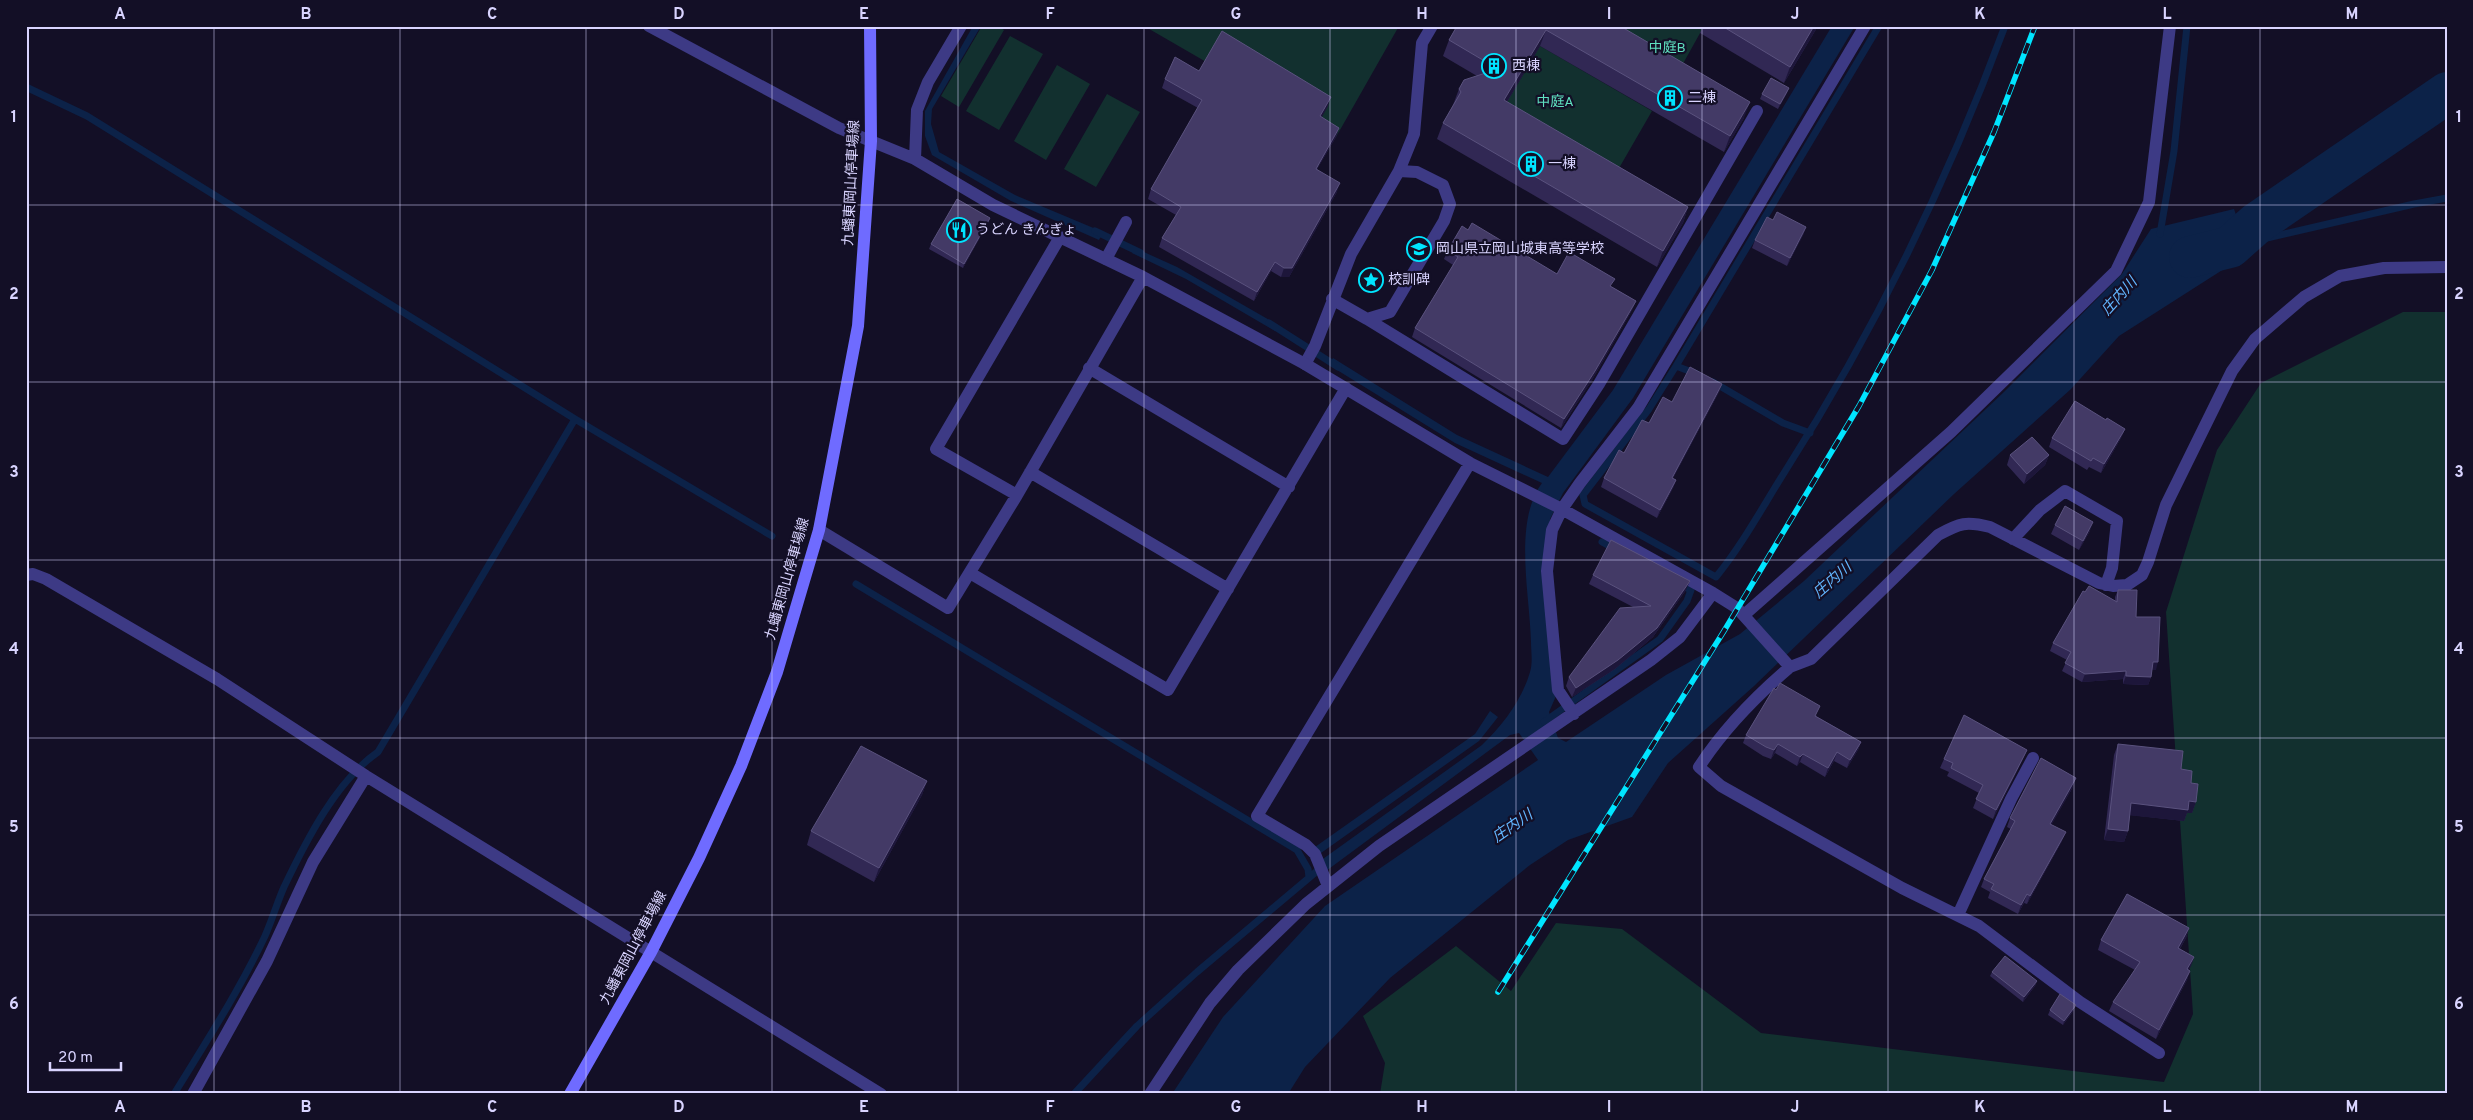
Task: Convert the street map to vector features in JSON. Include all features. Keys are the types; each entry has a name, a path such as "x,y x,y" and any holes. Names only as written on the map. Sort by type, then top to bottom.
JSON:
{"main road":[{"name":"九蟠東岡山停車場線","path":"570,1094 650,952 699,858 741,766 777,672 819,530 858,326 870,142 870,26"}],"street":[{"path":"649,26 839,128 915,159 993,204 1060,237 1109,254 1143,277 1307,361 1346,388 1470,463 1533,493 1713,593 1747,618 1787,664"},
{"path":"915,159 917,110 928,82 961,26"},
{"path":"1307,361 1315,346 1350,254 1399,171 1414,134 1422,43 1432,26"},
{"path":"1574,713 1558,690 1548,571 1552,530 1560,508 1638,408 1865,26"},
{"path":"1747,618 1951,432 2116,271 2149,202 2170,26"},
{"path":"1332,299 1563,439 1599,384 1756,111"},
{"path":"1367,319 1390,312 1444,221 1450,204 1443,185 1417,172 1399,171"},
{"path":"1109,254 1126,222"},
{"path":"1017,495 936,449 1060,237"},
{"path":"2159,1053 2080,1002 1979,926 1902,888 1722,786 1699,767 1714,745 1787,664 1811,659 1938,535 1960,523 1974,523 1990,527 2098,583 2127,585 2142,575 2166,506 2232,371 2255,339 2304,297 2340,276 2384,268 2447,267"},
{"path":"819,530 948,608 1017,495 1143,277"},
{"path":"1089,368 1289,487"},
{"path":"970,573 1168,690 1346,388"},
{"path":"1326,883 1315,854 1306,845 1257,816 1470,463"},
{"path":"1030,472 1228,589"},
{"path":"2013,539 2040,510 2065,491 2117,521 2112,568 2106,585"},
{"path":"26,575 33,574 46,579 133,629 300,732 358,771 881,1094"},
{"path":"1150,1094 1210,1003 1278,930 1326,883 1651,660 1680,637 1713,593"},
{"path":"1958,915 2011,799 2033,758"},
{"path":"193,1094 267,961 358,771"}],"green space":[{"path":"982,26 998,26 1004,30 959,107 941,96"},
{"path":"1144,26 1399,26 1336,137"},
{"name":"中庭B","path":"1586,26 1704,26 1675,78"},
{"path":"1010,36 1043,54 999,130 966,111"},
{"name":"中庭A","path":"1540,46 1652,111 1611,182 1487,110 1511,95"},
{"path":"1057,65 1090,84 1046,160 1014,141"},
{"path":"1107,94 1140,112 1096,187 1064,169"},
{"path":"2403,312 2447,312 2447,1094 1380,1094 1385,1063 1363,1016 1456,946 1511,991 1556,923 1622,929 1761,1033 2164,1082 2193,1014 2166,612 2217,450 2261,383"}],"water":[{"path":"973,26 981,26 932,109 931,124 939,152 1015,195 1103,232 1099,240 1011,201 932,155 925,136 925,111"},
{"path":"1832,26 1855,26 1633,398 1563,493 1550,519 1556,696 1549,712 1558,738 1566,742 1666,675 1740,634 1804,581 2005,391 2122,274 2151,229 2234,209 2249,253 2119,336 2071,389 1954,494 1754,686 1668,763 1632,817 1568,840 1530,865 1390,978 1305,1067 1288,1094 1172,1094 1223,1017 1325,906 1538,760 1519,733 1510,735 1326,871 1320,861 1482,745 1497,730 1517,702 1530,672 1532,657 1525,560 1528,518 1533,499 1542,483 1455,443 1329,365 1333,358 1457,435 1548,477 1613,390"},
{"path":"1135,248 1177,267 1278,325 1275,331 1186,279 1132,253"},
{"path":"1490,711 1498,717 1479,741 1321,853 1315,847 1475,734"}],"building":[{"path":"1457,26 1620,26 1750,102 1730,136 1546,30 1504,100 1688,207 1663,251 1443,123 1461,92 1459,89 1464,80 1498,69 1449,40"},
{"path":"1722,26 1814,26 1790,67"},
{"path":"1222,31 1331,97 1320,116 1339,128 1316,169 1340,183 1292,268 1284,268 1275,262 1257,292 1162,238 1181,207 1151,189 1202,100 1165,79 1175,57 1199,71"},
{"path":"1771,78 1789,88 1780,104 1762,94"},
{"path":"957,199 990,218 964,264 931,244"},
{"path":"1777,212 1806,227 1790,258 1755,240 1767,217 1773,220"},
{"path":"1472,223 1557,274 1569,252 1615,279 1610,286 1636,301 1564,419 1415,328 1458,257 1448,250 1462,226 1468,230"},
{"path":"1690,367 1722,384 1672,478 1676,480 1660,510 1604,478 1619,450 1624,453 1642,420 1649,423 1663,397 1672,402"},
{"path":"2075,401 2125,429 2104,464 2093,458 2091,461 2052,438"},
{"path":"2032,437 2049,455 2027,474 2010,455"},
{"path":"2065,506 2093,522 2083,541 2055,525"},
{"path":"1611,540 1690,581 1657,628 1618,660 1576,688 1569,677 1620,608 1651,606 1593,575"},
{"path":"2089,586 2117,602 2118,590 2137,590 2136,617 2160,617 2158,662 2153,662 2151,677 2126,676 2126,671 2085,674 2065,663 2071,652 2053,643 2083,591 2085,592"},
{"path":"1780,683 1820,706 1815,716 1861,742 1850,760 1837,752 1828,768 1803,754 1800,757 1778,744 1774,750 1766,747 1746,735 1774,688 1776,690"},
{"path":"1964,715 2027,750 1996,810 1976,799 1983,785 1951,768 1953,763 1944,759"},
{"path":"2118,744 2183,751 2181,769 2192,771 2191,783 2198,784 2196,802 2189,801 2188,810 2131,803 2128,831 2108,829"},
{"path":"861,746 927,781 879,868 811,831"},
{"path":"2041,758 2076,778 2050,824 2066,832 2030,896 2027,894 2021,905 1991,889 1994,884 1984,879 2015,821 2010,818"},
{"path":"2127,894 2189,928 2178,948 2194,957 2187,969 2190,971 2159,1030 2113,1002 2140,962 2101,940"},
{"path":"2005,956 2037,981 2024,997 1992,972"},
{"path":"2060,994 2076,1005 2064,1021 2050,1010"}],"waterway":[{"path":"1879,26 1649,409 1583,495 1585,504 1716,577 1743,539 1817,420 1878,311 1959,142 2005,26"},
{"path":"2160,234 2174,151 2187,26"},
{"path":"26,87 87,116 575,419 772,536"},
{"name":"庄内川","path":"2190,257 2230,247 2257,223 2447,93"},
{"path":"2237,245 2447,198"},
{"path":"1095,231 1141,253"},
{"path":"1269,323 1338,367"},
{"path":"1676,366 1697,374"},
{"path":"1713,382 1783,423 1810,433"},
{"path":"174,1094 244,977 268,930 284,887 312,832 336,795 349,779 378,752 575,419"},
{"path":"1602,542 1615,549"},
{"path":"856,584 1297,850 1308,869 1309,877"},
{"path":"1544,722 1660,639 1687,601 1691,590 1679,584"},
{"path":"1074,1094 1137,1026 1197,972 1323,866"}],"railway":[{"path":"1498,992 1724,631 1859,406 1932,270 1994,132 2035,26"}],"place":[{"name":"西棟","path":"1494,66"},
{"name":"二棟","path":"1670,98"},
{"name":"一棟","path":"1531,164"},
{"name":"うどん きんぎょ","path":"959,230"},
{"name":"岡山県立岡山城東高等学校","path":"1419,249"},
{"name":"校訓碑","path":"1371,280"}]}
